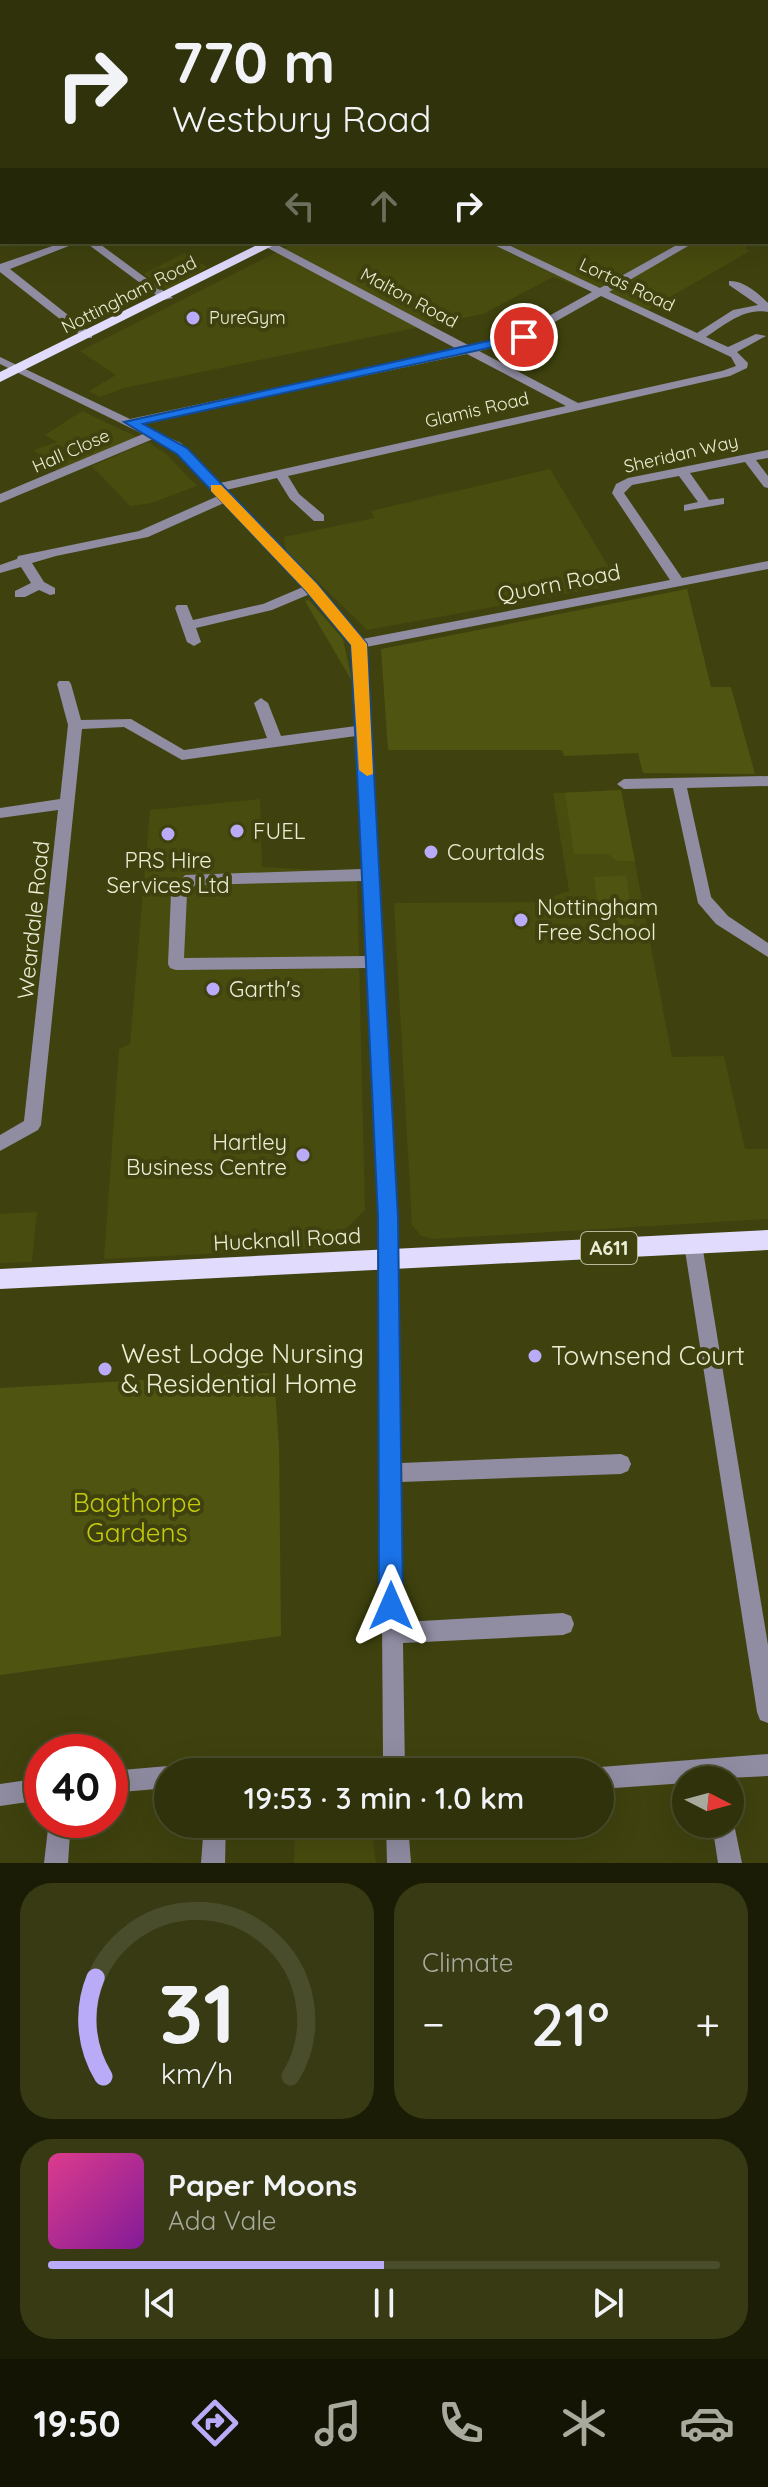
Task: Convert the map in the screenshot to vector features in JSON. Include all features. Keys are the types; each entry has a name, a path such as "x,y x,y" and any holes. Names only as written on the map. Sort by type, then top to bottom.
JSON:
{"main road":[{"name":"Nottingham Road","path":"0,378 167,298 268,244"},
{"name":"Hucknall Road","path":"0,1279 768,1240"}],"street":[{"path":"1,268 68,244"},
{"path":"93,244 167,298"},
{"name":"Malton Road","path":"272,244 574,406"},
{"name":"Lortas Road","path":"497,244 728,352 742,363"},
{"path":"131,422 524,337 686,244"},
{"path":"1,268 88,336"},
{"path":"733,283 755,296 766,308"},
{"path":"697,338 737,312 766,308"},
{"path":"728,352 760,336"},
{"path":"0,360 131,422 182,451 312,588 359,644 388,1260 394,1758"},
{"name":"Glamis Road","path":"0,569 23,559 143,534 221,493 281,474 726,374 739,370 742,363"},
{"name":"Hall Close","path":"0,499 154,434"},
{"name":"Sheridan Way","path":"678,582 618,493 620,487 628,482 768,454"},
{"path":"748,458 768,484"},
{"path":"682,471 713,503 688,508"},
{"path":"281,474 294,496 319,518"},
{"path":"20,594 45,588 23,559"},
{"name":"Quorn Road","path":"359,644 768,565"},
{"path":"188,625 267,607 312,588"},
{"path":"182,608 194,642"},
{"name":"Weardale Road","path":"0,1144 32,1125 75,725 64,684"},
{"path":"261,703 276,743"},
{"path":"75,725 126,722 182,755 364,730"},
{"path":"624,784 768,781"},
{"path":"679,783 704,899 722,920 768,951"},
{"path":"0,813 68,803"},
{"path":"371,875 191,879 179,893 176,964 376,962"},
{"path":"693,1244 768,1712"},
{"path":"390,1473 621,1464"},
{"path":"391,1633 563,1624"},
{"path":"744,1769 768,1765"},
{"path":"614,1778 672,1776"},
{"path":"128,1780 154,1778"},
{"path":"0,1795 24,1792"},
{"path":"56,1863 58,1838"},
{"path":"213,1863 214,1838"},
{"path":"398,1838 399,1863"},
{"path":"726,1838 730,1863"}],"shaded area":[{"path":"293,244 746,244 749,245 745,248 750,251 646,311 553,277 483,314 124,388 100,397 89,391 116,375 80,351"},
{"path":"184,253 207,267 167,290 144,274"},
{"path":"82,411 137,437 57,471 34,450 57,442 45,435"},
{"path":"148,442 165,453 197,486 151,503 130,506 92,466"},
{"path":"550,469 619,584 367,630 286,551 284,537 374,518 371,511"},
{"path":"621,790 672,1057 724,1056 745,1149 768,1149 768,1219 434,1239 421,1236 412,1225 394,903 535,902 569,891 553,793"},
{"path":"260,799 262,867 357,872 365,1210 326,1248 104,1259 119,1049 130,1044 150,810"},
{"path":"37,1212 32,1262 0,1263 0,1214"},
{"path":"295,1838 373,1838 376,1863 294,1863"}],"green space":[{"path":"687,589 711,687 731,687 755,774 643,773 638,753 564,756 562,750 388,750 381,649"},
{"path":"309,600 343,639 352,681 305,601"},
{"path":"621,790 635,861 617,861 608,854 574,854 565,793"},
{"path":"626,876 634,925 601,926 594,877"},
{"name":"Bagthorpe Gardens","path":"274,1373 279,1447 281,1636 0,1675 0,1388"}],"slow traffic":[{"path":"216,488 312,588 359,644 367,770"}],"place":[{"name":"PureGym","path":"193,318"},
{"name":"FUEL","path":"237,831"},
{"name":"PRS Hire Services Ltd","path":"168,834"},
{"name":"Courtalds","path":"431,852"},
{"name":"Nottingham Free School","path":"521,920"},
{"name":"Garth's","path":"213,989"},
{"name":"Hartley Business Centre","path":"303,1155"},
{"name":"Townsend Court","path":"535,1356"},
{"name":"West Lodge Nursing & Residential Home","path":"105,1369"}],"route":[{"path":"391,1606 388,1218 359,644 312,588 177,446 131,422 503,344 524,337"}]}
